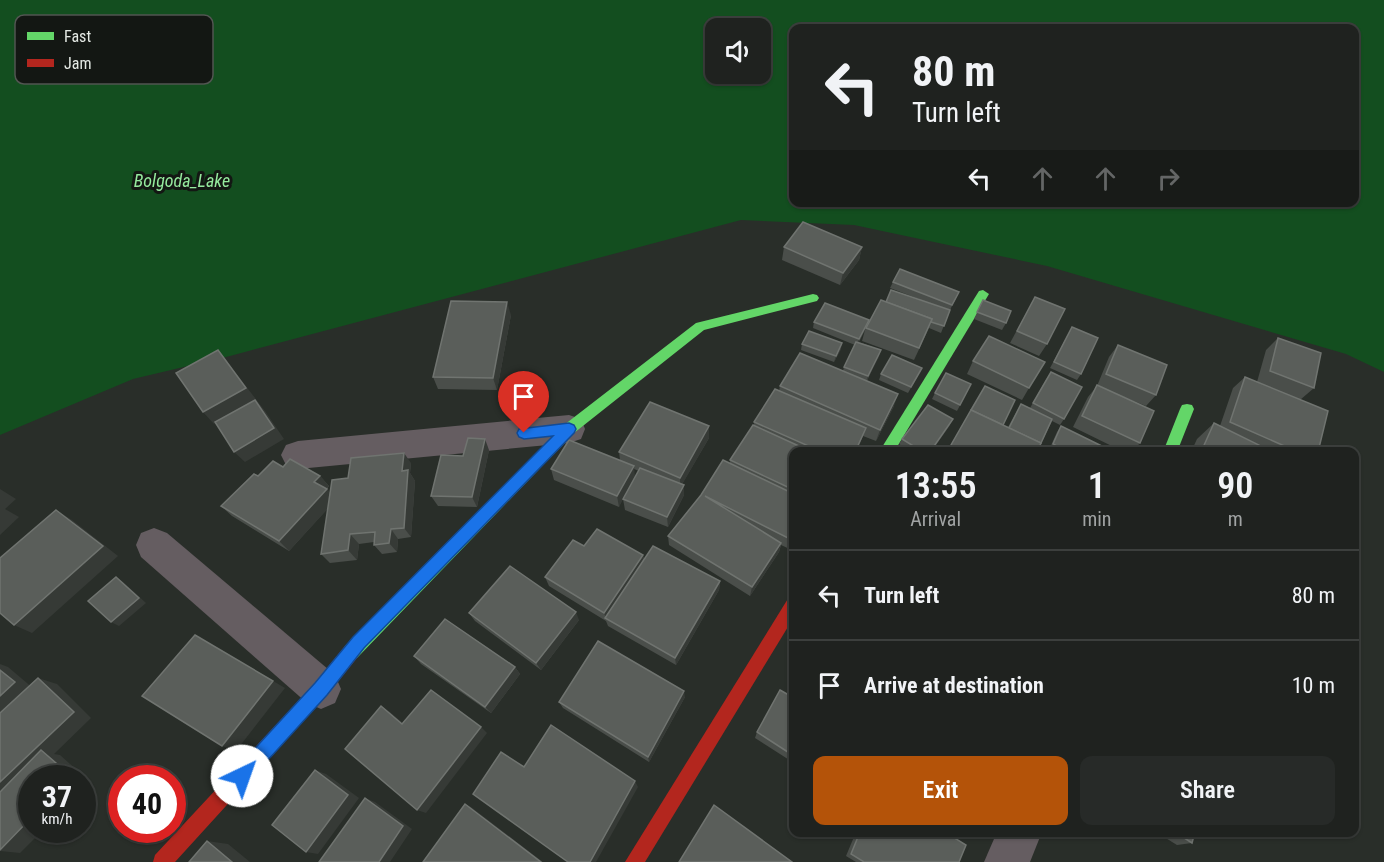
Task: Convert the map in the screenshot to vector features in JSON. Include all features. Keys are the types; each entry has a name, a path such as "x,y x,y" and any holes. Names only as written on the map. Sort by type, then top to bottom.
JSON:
{"street":[{"path":"889,447 983,294"},
{"path":"162,862 321,689 358,643 569,429 700,326 813,298"},
{"path":"1172,447 1187,409"},
{"path":"298,454 569,429"},
{"path":"154,545 321,689"},
{"path":"633,862 789,610"},
{"path":"1006,862 1018,837"}],"water":[{"name":"Bolgoda_Lake","path":"0,0 1384,0 1384,372 1346,354 1047,266 854,225 741,220 230,356 133,379 0,435"}],"building":[{"path":"803,222 862,247 843,273 784,247"},
{"path":"900,269 959,292 952,305 893,282"},
{"path":"891,290 950,310 944,326 931,322 932,319 886,302"},
{"path":"1035,297 1065,309 1047,344 1017,331"},
{"path":"881,300 932,319 919,348 866,328"},
{"path":"983,300 1011,311 1006,323 977,312"},
{"path":"451,301 507,302 493,378 433,377"},
{"path":"825,303 869,320 859,339 814,322"},
{"path":"1072,327 1098,338 1081,374 1054,362"},
{"path":"809,331 842,343 836,356 802,344"},
{"path":"989,336 1045,362 1029,388 973,361"},
{"path":"1278,338 1321,353 1314,388 1270,371"},
{"path":"856,342 881,350 868,376 844,367"},
{"path":"1118,345 1167,365 1156,395 1106,374"},
{"path":"218,350 246,388 203,412 176,373"},
{"path":"800,353 898,394 880,430 780,386"},
{"path":"892,355 922,368 911,387 881,374"},
{"path":"1051,372 1082,387 1064,419 1033,403"},
{"path":"946,373 971,384 960,405 935,393"},
{"path":"1245,377 1328,411 1319,447 1287,447 1230,422"},
{"path":"1097,385 1154,411 1140,443 1082,416"},
{"path":"985,386 1015,400 1003,425 971,410"},
{"path":"775,389 866,428 857,447 811,447 754,422"},
{"path":"255,400 274,428 234,452 215,422"},
{"path":"650,402 709,426 680,478 619,452"},
{"path":"1021,404 1052,419 1041,443 1009,428"},
{"path":"928,405 953,419 933,447 915,447 902,439"},
{"path":"971,410 1041,443 1039,447 954,447 951,445"},
{"path":"1214,423 1263,447 1203,447"},
{"path":"753,425 801,447 789,447 789,488 730,460"},
{"path":"1061,426 1104,447 1059,447 1053,444"},
{"path":"468,438 485,439 472,497 431,496 441,455 463,456"},
{"path":"569,440 634,466 617,496 551,469"},
{"path":"404,453 402,471 408,470 404,528 391,529 389,543 374,545 375,532 350,534 348,550 321,554 332,480 348,478 351,458"},
{"path":"290,459 320,476 314,482 327,489 279,541 221,506 254,474 258,476 273,461 283,467"},
{"path":"723,460 789,492 789,538 705,496 781,543 752,587 668,536 701,495"},
{"path":"640,468 684,485 667,517 623,499"},
{"path":"56,510 103,546 14,625 0,613 0,558"},
{"path":"597,529 643,555 604,613 545,577 573,540 584,546"},
{"path":"653,546 720,581 675,658 605,618"},
{"path":"510,566 576,612 536,663 469,613"},
{"path":"116,577 139,598 111,622 88,601"},
{"path":"445,619 515,667 485,707 414,656"},
{"path":"195,635 273,681 222,746 142,696"},
{"path":"598,641 684,691 648,757 559,702"},
{"path":"0,670 15,682 0,696"},
{"path":"38,678 74,712 0,782 0,713"},
{"path":"431,690 481,727 417,810 345,749 381,706 402,724"},
{"path":"780,690 789,695 789,753 757,732"},
{"path":"551,725 635,781 590,862 568,862 473,794 501,752 524,767"},
{"path":"41,750 58,765 26,765"},
{"path":"315,770 348,795 306,852 272,825"},
{"path":"18,774 18,831 0,850 0,792"},
{"path":"365,798 403,826 379,862 319,862"},
{"path":"465,804 541,862 423,862"},
{"path":"714,805 792,862 679,862"},
{"path":"858,837 953,837 966,845 959,862 864,862 851,854"},
{"path":"1183,837 1194,837 1192,843"},
{"path":"207,841 232,862 189,862"}],"traffic: fast":[{"path":"889,447 983,294"},
{"path":"351,652 569,429 700,326 813,298"},
{"path":"1172,447 1187,409"}],"traffic: jam":[{"path":"634,862 789,610"},
{"path":"162,862 321,689 351,652"}],"route":[{"path":"242,776 321,689 358,643 569,429 524,433"}]}
